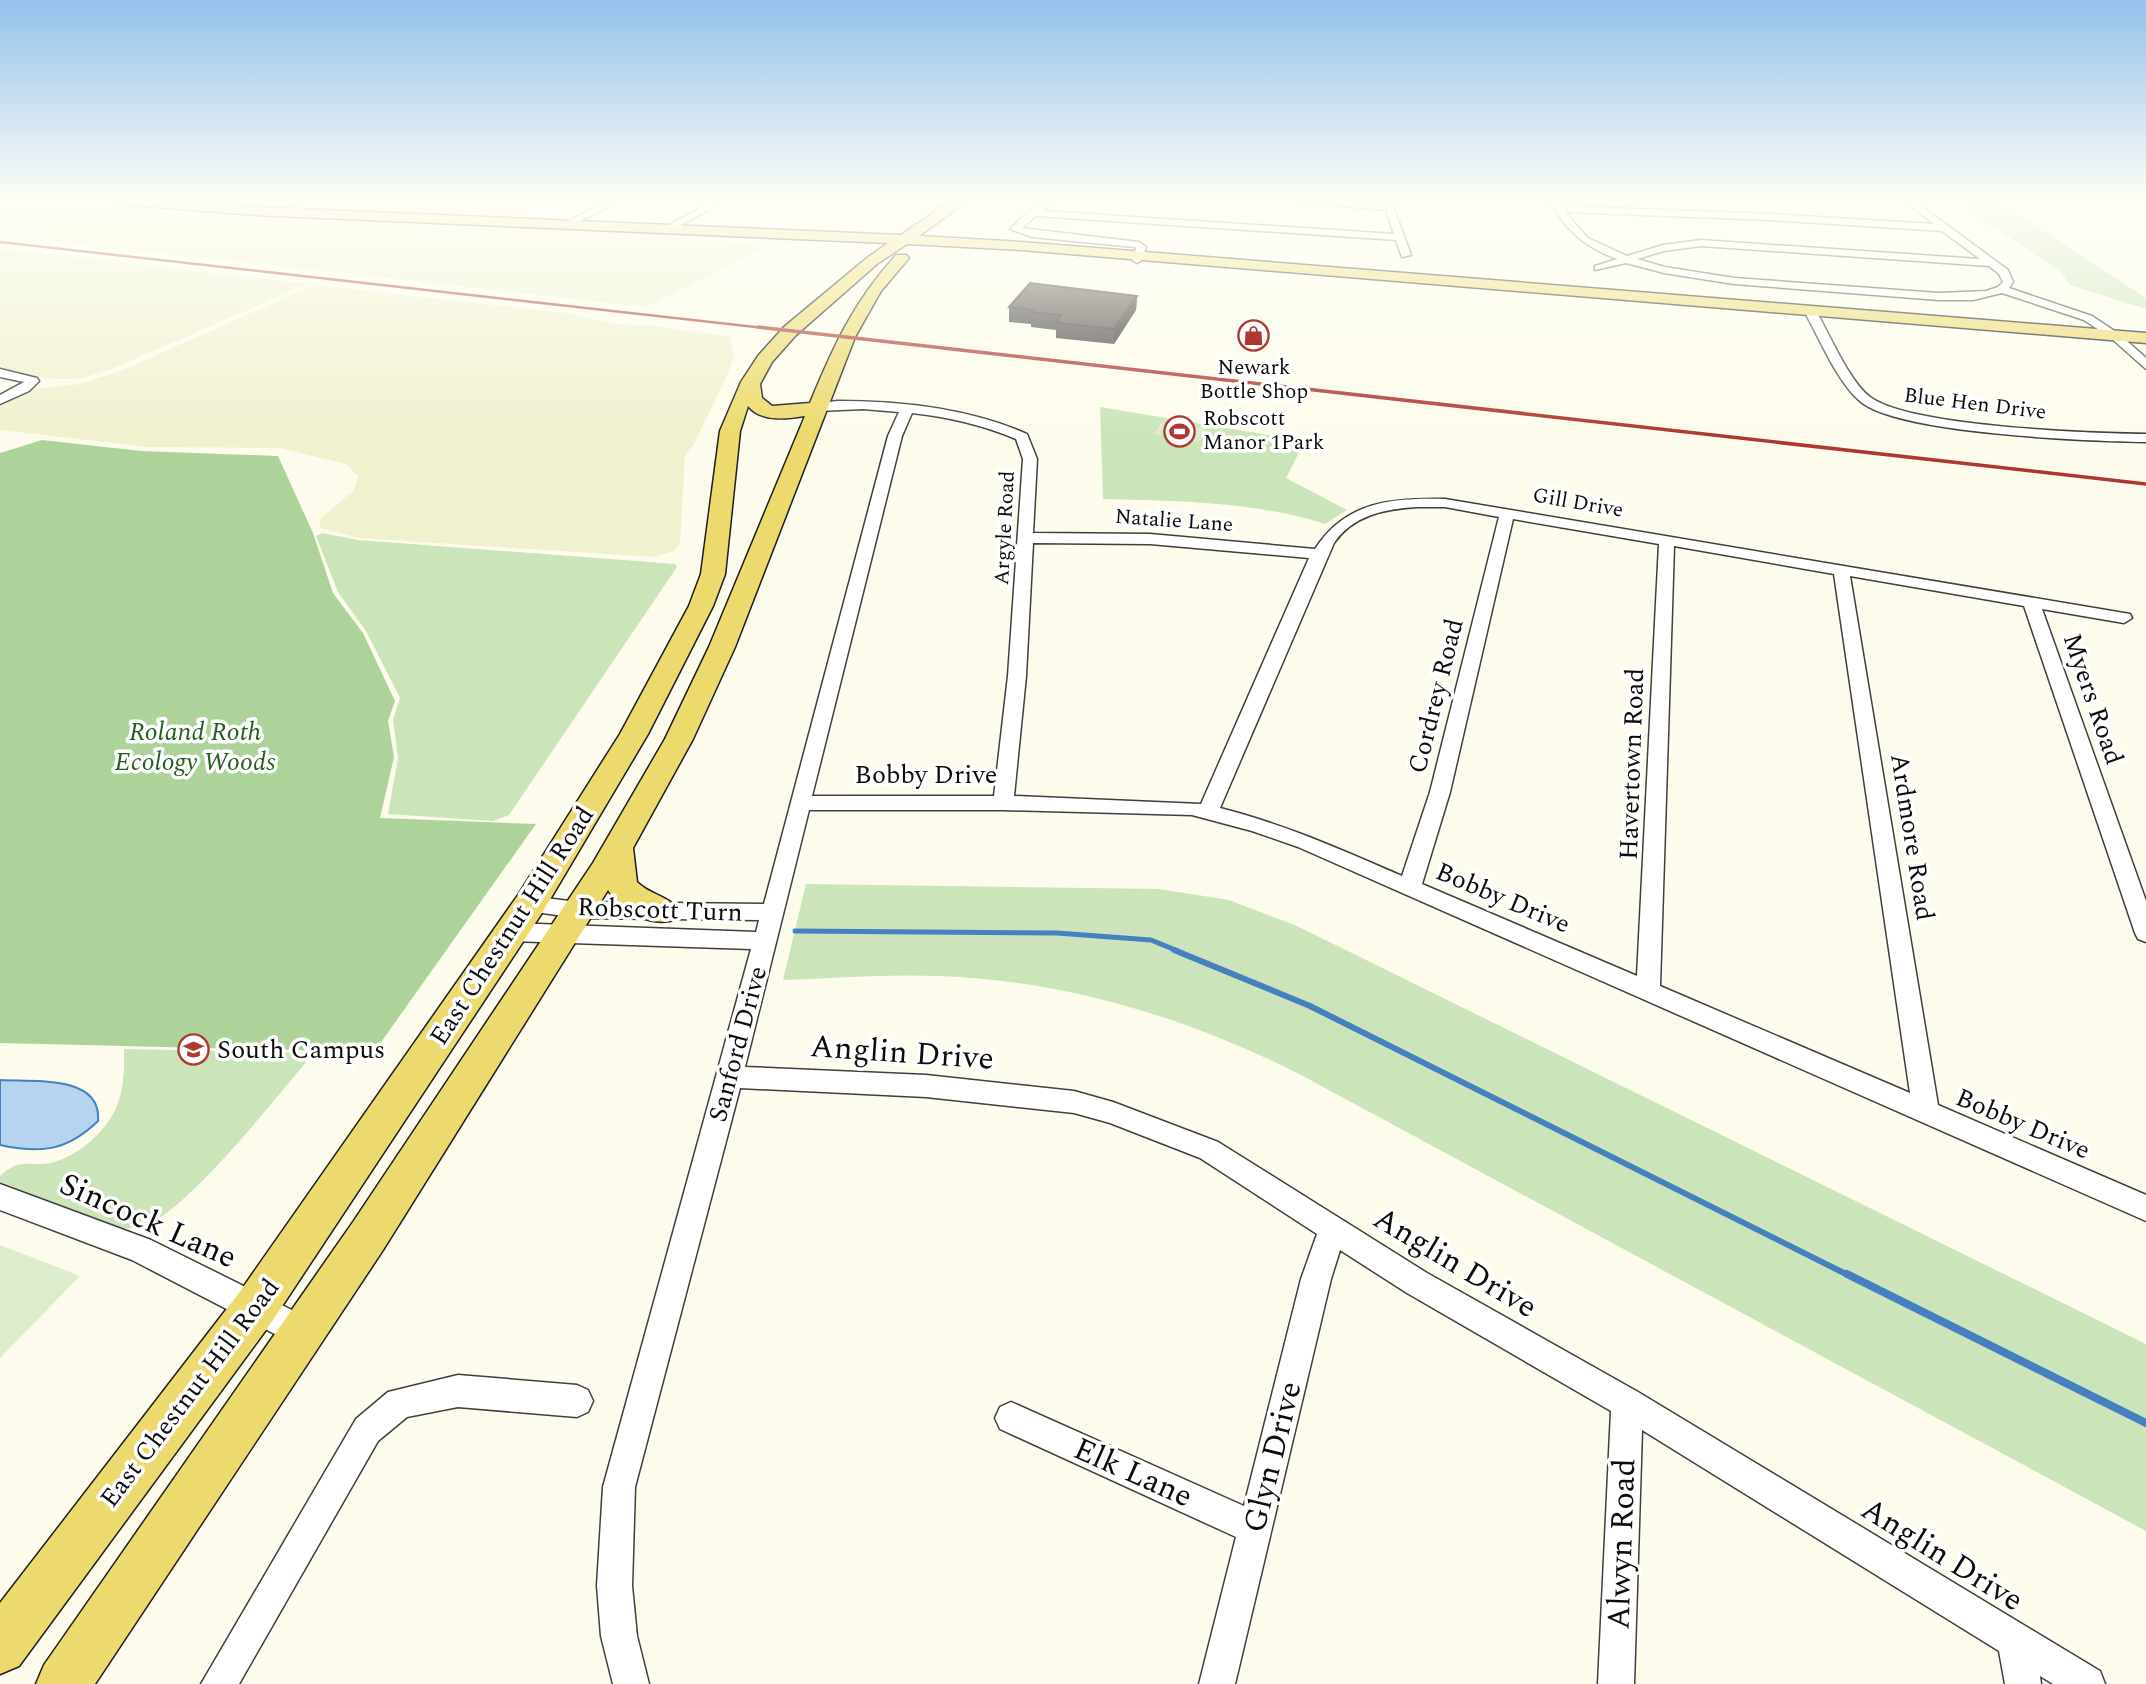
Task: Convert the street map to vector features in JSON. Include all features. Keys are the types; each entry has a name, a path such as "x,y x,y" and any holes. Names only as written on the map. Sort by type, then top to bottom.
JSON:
{"main road":[{"name":"East Chestnut Hill Road","path":"0,1647 255,1308 521,918 634,734 701,606 718,551 730,431 750,382 764,360 790,331 851,279"},
{"name":"East Chestnut Hill Road","path":"63,1684 368,1236 617,848 679,739 713,668 846,337 865,301 882,279"},
{"path":"1413,279 2146,340"},
{"path":"750,382 752,398 758,405 769,410 794,413 820,400"},
{"path":"617,848 621,888 630,897 662,911"}],"street":[{"path":"1730,279 1950,296 1982,295 2001,289 2008,282 2008,279"},
{"path":"2001,289 2073,311 2115,336 2146,365"},
{"name":"Blue Hen Drive","path":"1810,311 1855,390 1867,401 1888,411 1937,422 2092,437 2146,438"},
{"path":"2136,355 2146,340"},
{"path":"0,373 33,380 25,388 0,400"},
{"name":"Argyle Road","path":"820,400 906,409 991,423 1022,437 1030,459 1026,538 1017,676 1003,803"},
{"name":"Sanford Drive","path":"631,1684 615,1615 612,1567 618,1487 730,1077 895,436 906,409"},
{"name":"Gill Drive","path":"1208,812 1319,554 1336,530 1349,520 1392,505 1445,503 2124,618"},
{"name":"Cordrey Road","path":"1409,889 1440,792 1507,513"},
{"name":"Natalie Lane","path":"1026,538 1150,539 1319,554"},
{"name":"Havertown Road","path":"1648,990 1667,540"},
{"name":"Ardmore Road","path":"1841,569 1926,1113"},
{"name":"Myers Road","path":"2031,602 2146,933"},
{"name":"Bobby Drive","path":"801,803 1003,803 1192,808 1258,825 1305,842 2146,1208"},
{"name":"Robscott Turn","path":"521,918 569,922 662,911 773,912"},
{"name":"Robscott Turn","path":"521,918 765,942"},
{"name":"Anglin Drive","path":"730,1077 926,1086 1074,1102 1112,1112 1209,1150 1417,1283 1627,1403 2087,1684"},
{"name":"Sincock Lane","path":"0,1197 141,1250 303,1332"},
{"name":"Glyn Drive","path":"1217,1684 1316,1279 1332,1231"},
{"path":"219,1684 367,1430 399,1403 458,1391 577,1401"},
{"name":"Alwyn Road","path":"1616,1684 1627,1403"},
{"name":"Elk Lane","path":"1011,1418 1255,1528"},
{"path":"2016,1642 2023,1684"}],"green space":[{"path":"0,279 260,279 308,284 109,370 78,379 53,379 0,369"},
{"path":"392,279 703,279 647,307"},
{"path":"2066,279 2116,279 2146,298 2146,309 2070,285"},
{"path":"314,285 566,313 615,324 656,326 730,337 734,356 728,373 694,444 685,455 680,543 674,551 653,557 360,538 320,528 320,519 354,490 358,476 346,464 280,448 148,447 0,430 0,402 35,389 79,384 118,372"},
{"path":"1100,407 1305,441 1286,478 1347,510 1325,524 1298,516 1243,507 1103,499"},
{"name":"Robscott Manor 1Park","path":"1162,422 1207,429 1199,442 1153,434"},
{"name":"Roland Roth Ecology Woods","path":"42,440 141,451 278,456 313,533 333,593 363,633 395,701 388,721 394,757 380,818 536,824 374,1052 0,1043 0,453"},
{"path":"322,533 358,540 675,564 677,567 509,815 493,821 388,814 398,758 393,720 400,698 366,631 338,592 316,536"},
{"path":"806,884 1159,889 1229,900 1297,926 2146,1344 2146,1531 1301,1075 1215,1036 1125,1006 1033,985 938,976 783,980"},
{"path":"124,1049 314,1053 208,1175 163,1216 144,1226 117,1227 0,1182 0,1176 13,1167 60,1160 81,1149 97,1136 118,1103 123,1078"},
{"path":"0,1245 80,1276 0,1358"}],"water":[{"path":"0,1080 46,1081 77,1088 89,1095 96,1106 98,1121 75,1139 53,1148 28,1149 0,1145"}],"building":[{"path":"1030,283 1137,296 1114,329 1056,323 1061,315 1009,307"}],"waterway":[{"path":"795,931 1057,933 1151,940 1178,951"},
{"path":"1174,950 1310,1006 1850,1276"},
{"path":"1847,1274 2146,1423"}],"railway":[{"path":"325,279 773,329"},
{"path":"758,327 2146,484"}],"place":[{"name":"Newark Bottle Shop","path":"1254,336"},
{"name":"Robscott Manor 1Park","path":"1180,431"},
{"name":"South Campus","path":"194,1050"}]}
